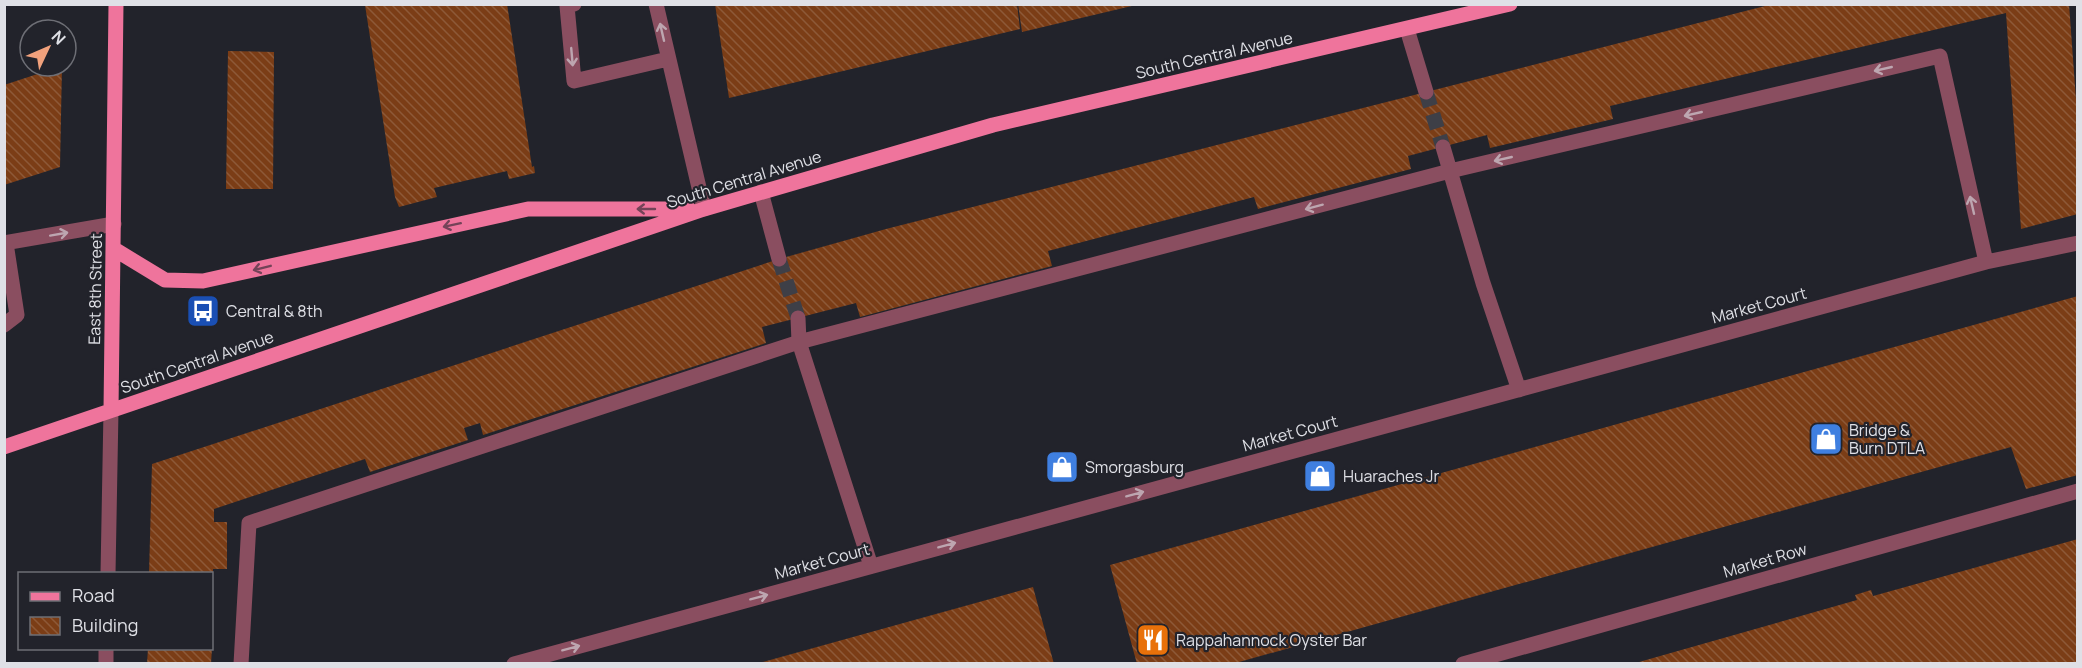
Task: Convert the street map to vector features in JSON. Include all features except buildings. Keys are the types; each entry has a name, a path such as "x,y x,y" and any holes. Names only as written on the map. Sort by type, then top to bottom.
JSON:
{"main road":[{"name":"East 8th Street","path":"111,410 116,4"},
{"name":"South Central Avenue","path":"4,447 704,209 761,192 993,125 1510,4"},
{"path":"114,249 165,280 203,281 528,209 704,209"}],"street":[{"path":"574,4 567,6 574,81 668,59"},
{"path":"656,4 704,209"},
{"path":"1407,29 1426,92"},
{"path":"241,663 249,523 799,342 1450,171 1940,56 1986,262"},
{"path":"1443,147 1483,283 1519,390"},
{"path":"761,192 779,259"},
{"path":"4,325 17,315 5,243 114,224"},
{"name":"Market Court","path":"514,663 1986,262 2078,243"},
{"path":"798,318 799,342 871,566"},
{"name":"East 8th Street","path":"108,572 111,410"},
{"name":"Market Row","path":"1463,663 2078,491"}],"tunnel":[{"path":"1426,92 1443,147"},
{"path":"779,259 798,318"}],"place":[{"name":"Central & 8th","path":"203,311"},
{"name":"Bridge & Burn DTLA","path":"1826,439"},
{"name":"Smorgasburg","path":"1062,467"},
{"name":"Huaraches Jr","path":"1320,476"},
{"name":"Rappahannock Oyster Bar","path":"1153,640"}]}
